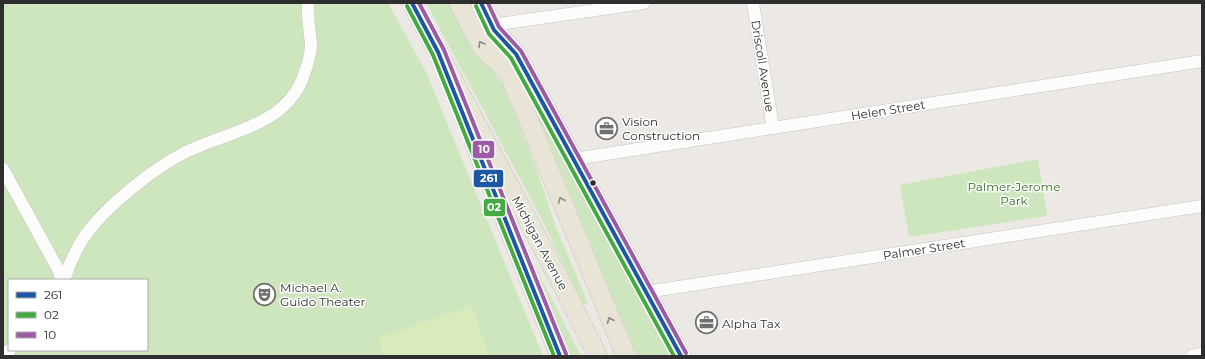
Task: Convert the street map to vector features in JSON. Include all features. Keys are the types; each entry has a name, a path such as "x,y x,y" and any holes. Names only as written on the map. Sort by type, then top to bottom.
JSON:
{"main road":[{"name":"Michigan Avenue","path":"412,3 565,290 598,356"},
{"path":"459,3 483,49 508,71"},
{"path":"481,3 493,28 508,71 626,356"},
{"path":"493,28 516,54 681,356"},
{"path":"438,52 560,356"}],"street":[{"path":"63,279 70,262 90,229 115,204 144,179 183,153 270,117 286,104 301,82 309,60 311,46 308,3"},
{"path":"493,28 644,3"},
{"name":"Driscoll Avenue","path":"753,3 773,128"},
{"name":"Helen Street","path":"574,159 1202,61"},
{"path":"3,169 63,279"},
{"name":"Palmer Street","path":"646,292 1202,206"},
{"path":"1192,356 1202,354"}],"green space":[{"path":"3,3 388,3 426,72 543,356 3,356"},
{"path":"426,3 455,3 490,67 503,85 537,170 556,227 588,303 583,305 540,216"},
{"path":"540,112 672,356 637,356 537,114"},
{"name":"Palmer-Jerome Park","path":"1038,159 1047,216 909,237 900,185"},
{"path":"534,264 581,356 571,356"},
{"path":"472,306 489,356 384,356 378,338"}],"transit line":[{"name":"261","path":"412,3 438,52 560,356"},
{"name":"10","path":"419,3 444,50 566,354"},
{"name":"261","path":"481,3 494,30 516,54 681,356"},
{"name":"10","path":"488,3 499,27 521,51 686,353"},
{"name":"02","path":"407,6 433,55 554,356"},
{"name":"02","path":"476,6 489,34 511,58 674,356"}],"place":[{"name":"Vision Construction","path":"607,128"},
{"name":"Michael A. Guido Theater","path":"265,294"},
{"name":"Alpha Tax","path":"707,323"}]}
